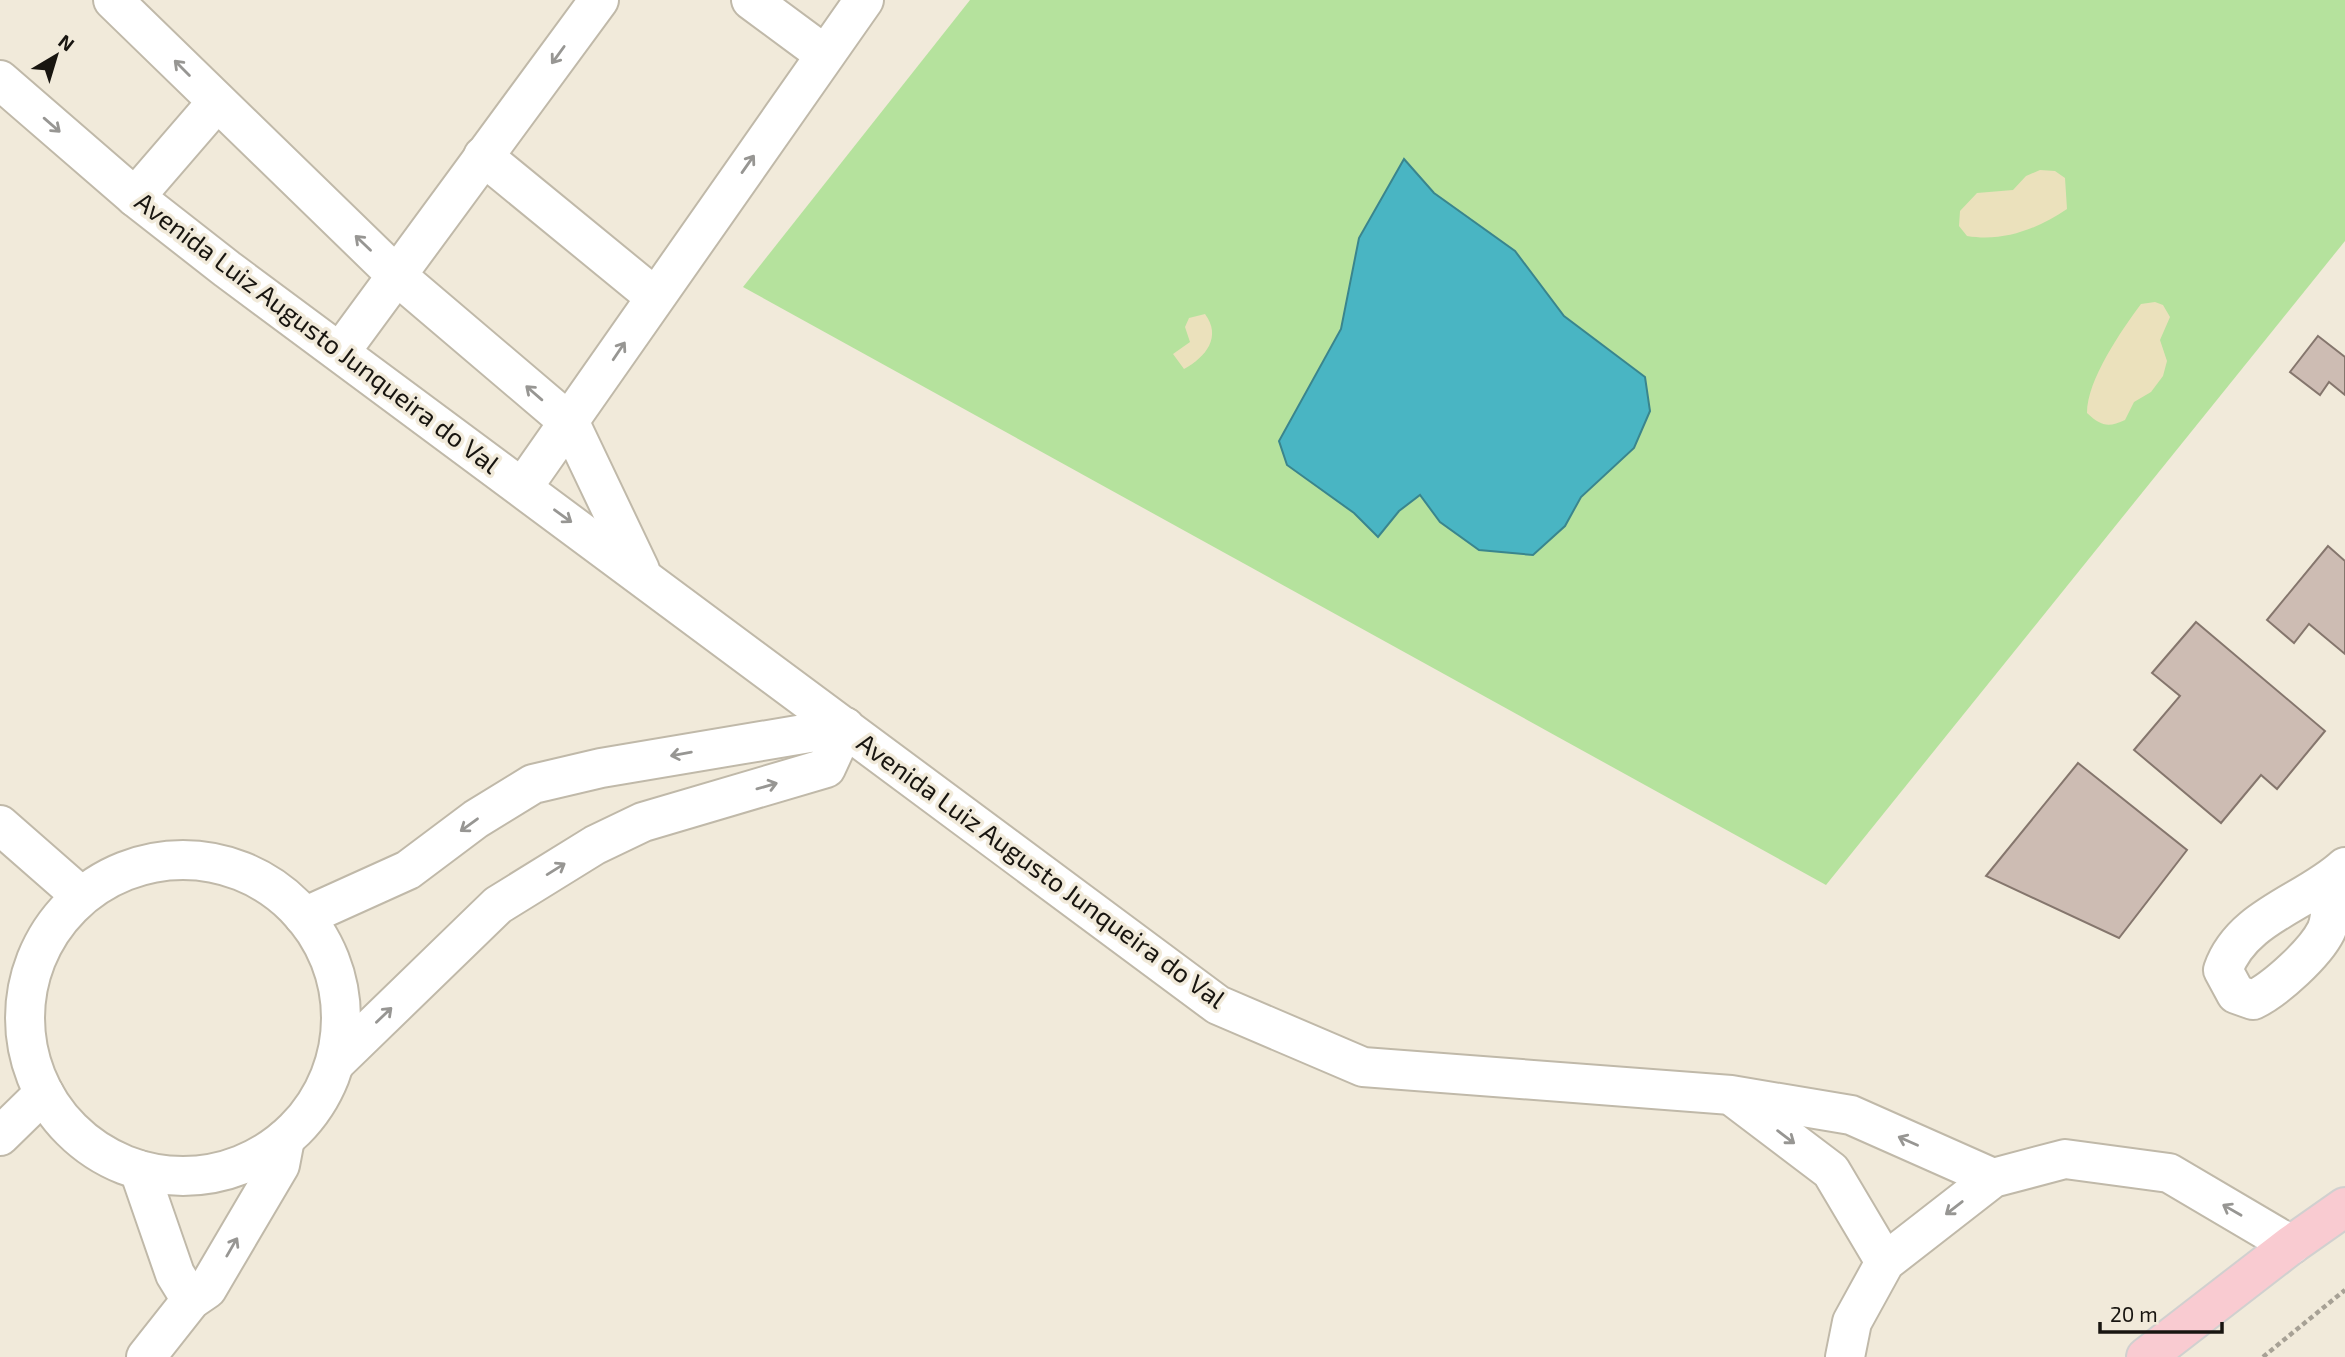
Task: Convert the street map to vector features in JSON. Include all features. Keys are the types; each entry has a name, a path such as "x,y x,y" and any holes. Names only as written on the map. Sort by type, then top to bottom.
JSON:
{"main road":[{"path":"2146,1357 2291,1245 2345,1207"}],"street":[{"name":"Avenida Luiz Augusto Junqueira do Val","path":"113,0 396,275 570,424 643,575"},
{"path":"341,351 599,0"},
{"path":"751,0 824,54"},
{"path":"523,487 570,424 655,297 864,0"},
{"name":"Avenida Luiz Augusto Junqueira do Val","path":"0,80 135,197 227,270 341,351 1218,1005 1363,1067 1731,1095 1851,1115 1993,1178"},
{"path":"135,197 217,102"},
{"path":"483,156 655,297"},
{"path":"304,917 408,870 476,819 533,784 601,768 845,727"},
{"path":"335,1063 498,905 595,845 643,822 826,768 845,727"},
{"path":"0,825 81,896"},
{"path":"165,860 197,860 227,866 256,878 282,895 304,917 322,942 334,971 340,1001 341,1032 335,1063 318,1100 285,1139 259,1157 231,1169 190,1175 139,1170 110,1157 84,1140 61,1119 44,1093 32,1065 25,1034 25,1003 31,973 42,944 59,918 81,896 107,879 135,867 165,860"},
{"path":"0,1136 44,1093"},
{"path":"1731,1095 1831,1171 1885,1262"},
{"path":"146,1357 191,1300 207,1289 280,1165 285,1139"},
{"path":"1845,1357 1852,1322 1885,1262 1993,1178 2065,1159 2169,1173 2291,1245"},
{"path":"139,1170 175,1274 191,1300"}],"path":[{"path":"2263,1357 2345,1290"}],"green space":[{"path":"970,0 2345,0 2345,241 1826,885 743,287"}],"sand":[{"path":"2040,170 2055,171 2065,178 2067,209 2044,223 2007,235 1967,236 1959,226 1960,211 1977,193 2013,190 2026,176"},
{"path":"2155,302 2163,305 2170,317 2160,340 2167,361 2163,376 2151,392 2134,402 2125,420 2109,425 2096,421 2087,413 2088,400 2099,371 2141,304"},
{"path":"1205,314 1212,331 1209,346 1199,359 1184,369 1173,354 1190,342 1185,327 1189,318"}],"water":[{"path":"1404,159 1434,193 1515,251 1564,316 1645,377 1650,411 1634,448 1581,497 1565,526 1533,555 1479,550 1440,522 1420,495 1399,511 1378,537 1354,513 1287,465 1279,441 1341,329 1359,238"}],"building":[{"path":"2318,336 2345,357 2345,395 2329,382 2320,395 2290,372"},
{"path":"2328,546 2345,561 2345,654 2309,624 2294,643 2267,620"},
{"path":"2196,622 2325,731 2277,789 2261,775 2221,823 2134,750 2180,696 2152,673"},
{"path":"2078,763 2187,850 2119,938 1986,876"}]}
